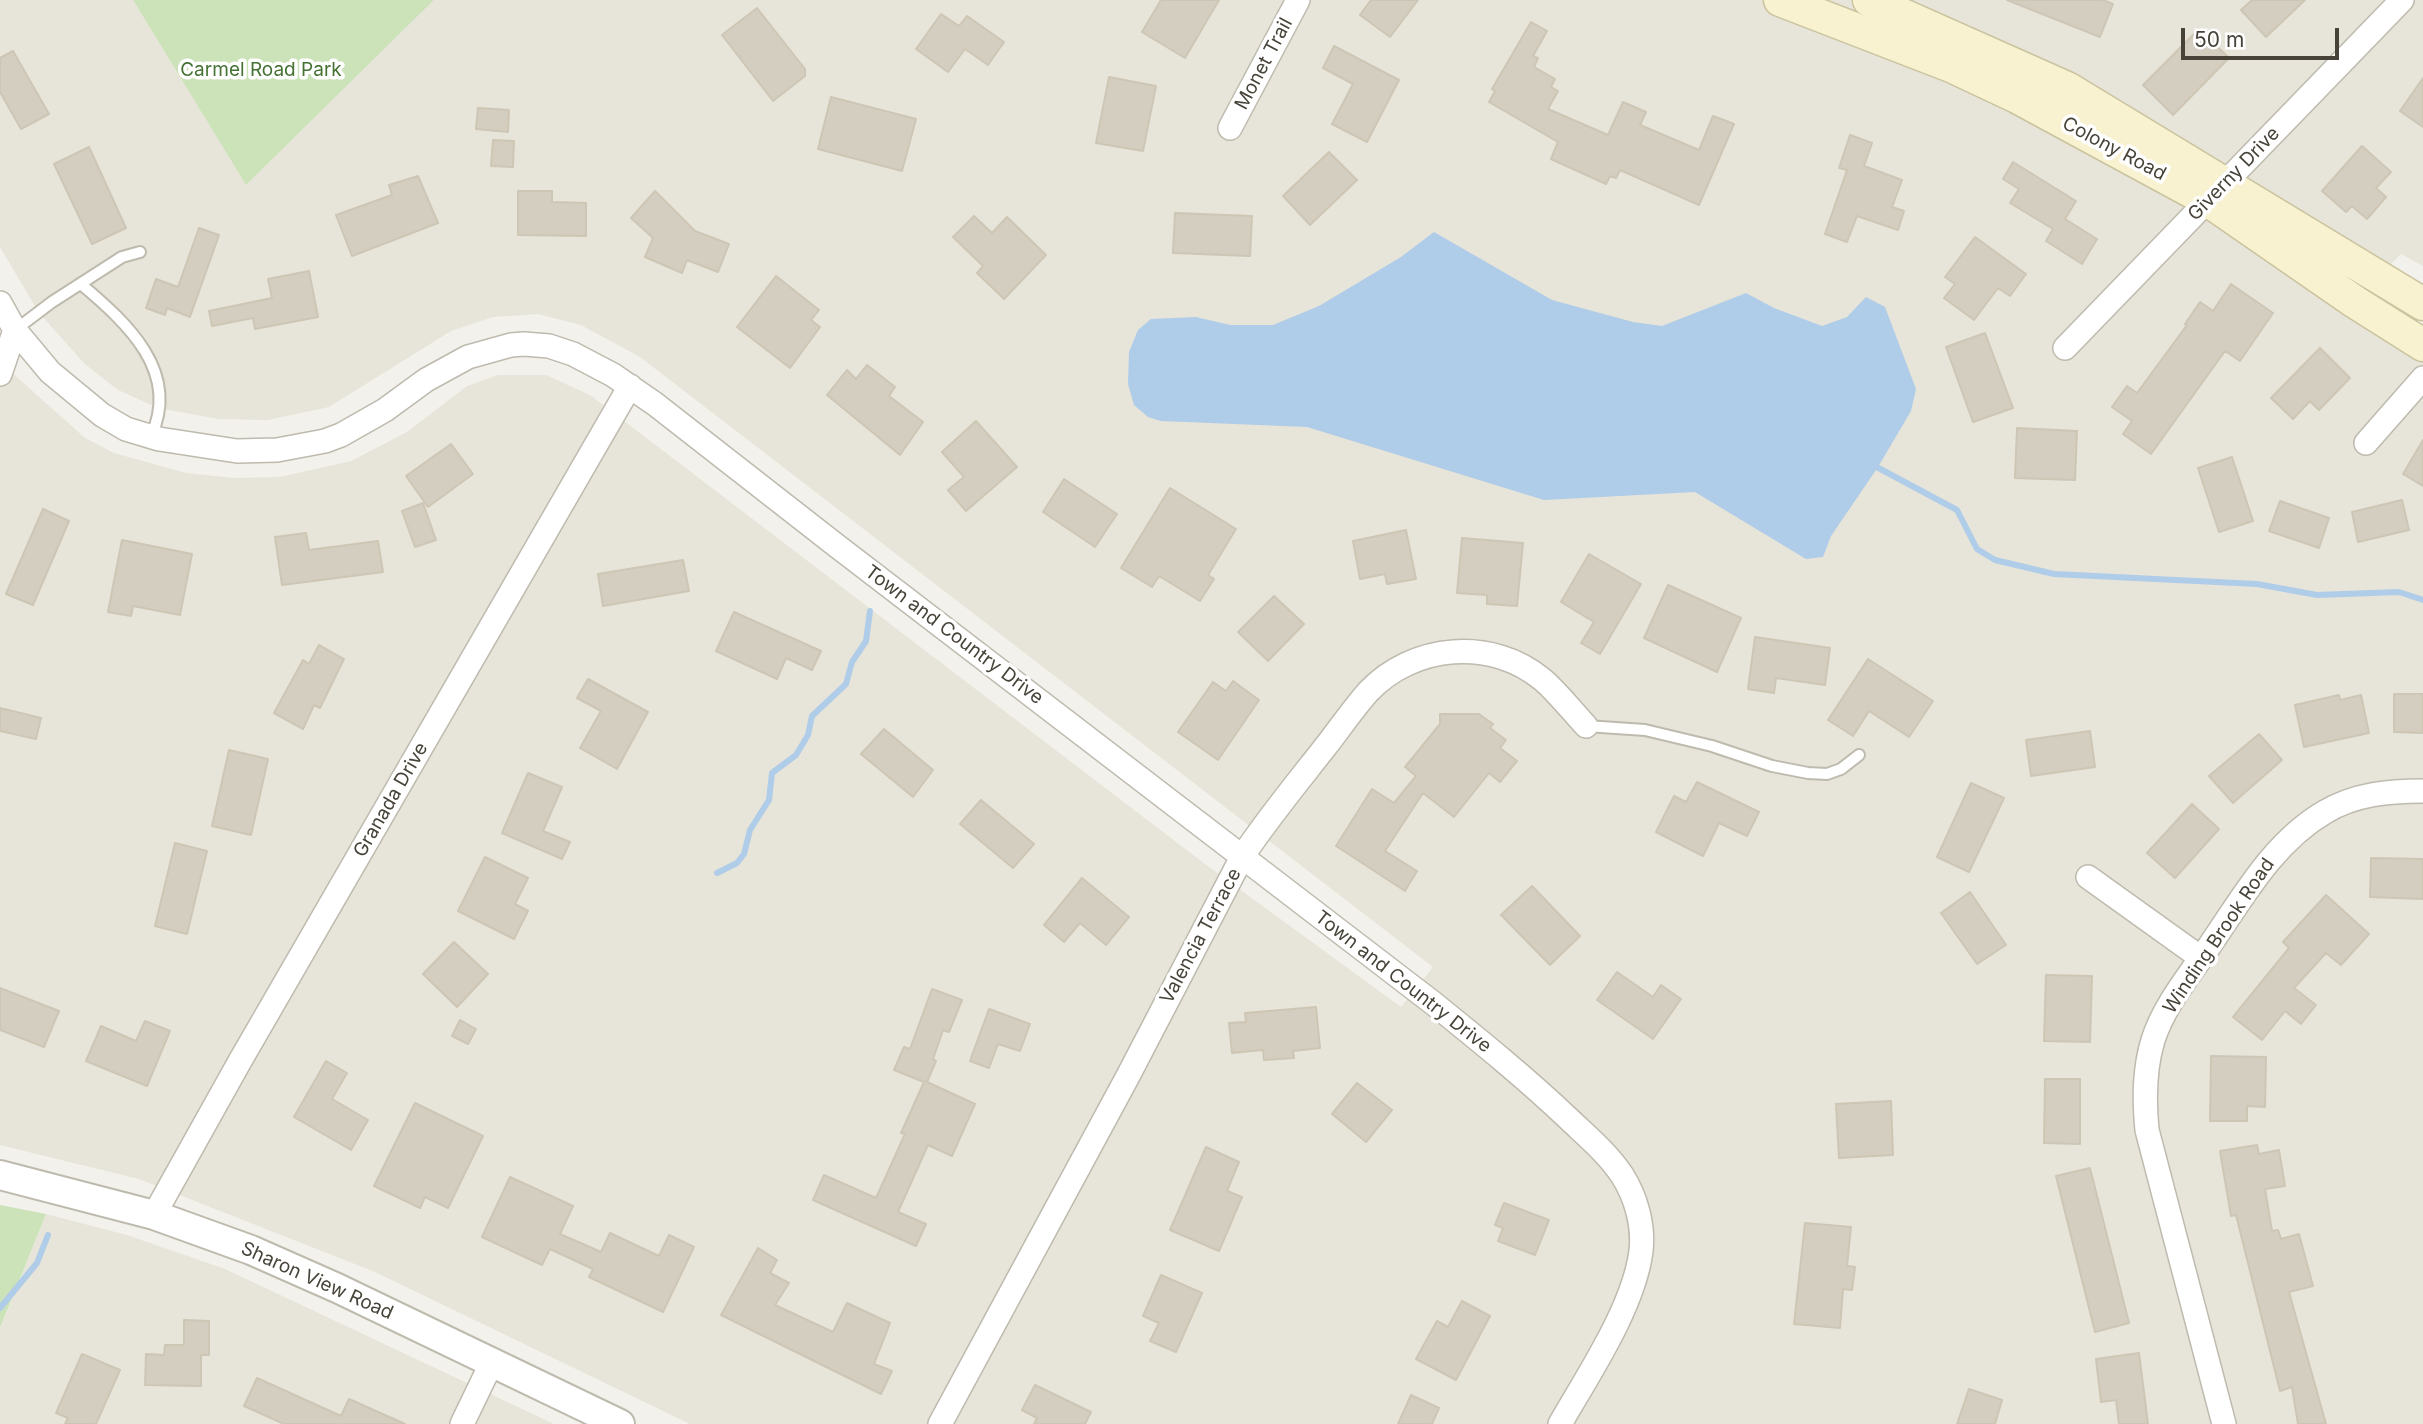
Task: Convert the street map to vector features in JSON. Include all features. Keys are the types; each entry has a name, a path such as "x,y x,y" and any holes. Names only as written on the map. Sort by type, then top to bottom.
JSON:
{"main road":[{"name":"Colony Road","path":"1780,0 1951,66 2017,97 2216,192 2423,304"},
{"name":"Colony Road","path":"1869,0 2067,88 2216,192 2356,302 2423,345"}],"street":[{"name":"Monet Trail","path":"1230,128 1298,0"},
{"name":"Giverny Drive","path":"2064,348 2402,0"},
{"name":"Town and Country Drive","path":"0,303 15,330 50,372 83,402 126,429 191,446 237,451 277,450 325,441 376,416 454,363 511,345 549,346 572,354 630,386 1433,1003 1526,1078 1603,1151 1625,1181 1638,1211 1641,1249 1636,1275 1606,1341 1560,1424"},
{"path":"0,374 15,330"},
{"path":"2366,443 2423,378"},
{"name":"Granada Drive","path":"154,1215 240,1061 630,386"},
{"name":"Valencia Terrace","path":"940,1424 1128,1076 1242,857 1261,828 1369,691 1392,672 1421,658 1447,651 1485,653 1511,661 1544,681 1586,726"},
{"name":"Winding Brook Road","path":"2224,1424 2151,1149 2144,1097 2147,1064 2154,1038 2169,1006 2266,864 2305,824 2327,810 2357,798 2395,791 2423,792"},
{"path":"2088,877 2201,958"},
{"name":"Sharon View Road","path":"0,1175 154,1215 251,1250 337,1288 620,1424"},
{"path":"463,1424 492,1363"}],"lane":[{"path":"15,330 52,302 122,257 140,251"},
{"path":"82,285 113,311 138,338 160,387 159,420 151,437"},
{"path":"1586,726 1645,730 1772,766 1808,773 1827,774 1860,755"}],"shaded area":[{"path":"0,0 133,0 246,185 434,0 2423,0 2423,266 2401,254 2345,312 2423,358 2423,1424 690,1424 375,1272 139,1179 0,1145 0,362 85,438 114,453 186,473 234,478 280,477 351,461 407,432 467,386 498,375 546,375 590,395 1205,864 1401,1007 1433,967 640,357 581,325 538,314 493,317 451,331 329,407 268,420 219,419 158,408 118,390 85,364 39,313 0,247"},
{"path":"46,1214 127,1235 225,1269 554,1424 0,1424 0,1329"}],"green space":[{"name":"Carmel Road Park","path":"133,0 434,0 246,185"},
{"path":"0,1205 46,1214 0,1328"}],"water":[{"path":"1434,232 1552,300 1633,322 1662,326 1746,293 1774,308 1822,326 1847,317 1866,297 1885,307 1916,389 1911,411 1878,467 1831,536 1823,557 1806,559 1695,492 1544,500 1307,427 1161,421 1148,417 1134,405 1128,384 1129,352 1138,330 1151,319 1196,317 1230,325 1273,325 1319,306 1401,257"}],"building":[{"path":"1161,0 1219,0 1185,58 1142,32"},
{"path":"1371,0 1418,0 1390,37 1360,15"},
{"path":"2007,0 2103,0 2113,4 2100,37"},
{"path":"2252,0 2305,0 2266,37 2241,10"},
{"path":"757,8 805,69 805,76 773,101 722,35"},
{"path":"941,14 959,26 967,16 1004,42 988,65 965,49 948,72 916,49"},
{"path":"1531,22 1547,31 1533,56 1538,58 1534,67 1555,79 1551,87 1558,91 1548,109 1608,135 1623,102 1646,112 1640,125 1699,150 1713,116 1734,124 1699,205 1620,170 1616,178 1610,176 1606,184 1551,159 1558,142 1489,102 1495,91 1492,89"},
{"path":"2199,29 2229,58 2173,115 2143,85"},
{"path":"1334,46 1399,80 1367,142 1332,124 1353,84 1323,68"},
{"path":"13,51 49,114 21,129 0,92 0,58"},
{"path":"1109,77 1156,86 1143,151 1096,143"},
{"path":"2423,78 2423,127 2400,111"},
{"path":"831,97 916,119 902,171 818,149"},
{"path":"478,108 509,110 508,132 476,129"},
{"path":"1850,135 1872,143 1864,166 1902,180 1892,207 1904,211 1898,230 1857,216 1847,242 1825,234 1847,170 1839,168"},
{"path":"493,140 514,141 513,167 491,166"},
{"path":"2362,146 2391,172 2376,188 2386,197 2367,219 2352,206 2346,212 2322,191"},
{"path":"89,147 126,228 92,244 54,164"},
{"path":"1329,152 1357,180 1310,225 1283,196"},
{"path":"2013,162 2076,201 2065,219 2097,239 2082,264 2046,241 2053,229 2010,203 2019,189 2003,179"},
{"path":"418,176 438,223 352,256 336,215 392,195 389,185"},
{"path":"518,191 552,191 552,202 586,203 586,236 518,235"},
{"path":"655,191 695,231 729,244 718,272 687,260 682,273 645,257 653,238 631,218"},
{"path":"1175,213 1252,216 1250,256 1173,253"},
{"path":"974,216 992,233 1007,217 1046,255 1004,299 977,273 983,266 953,237"},
{"path":"199,228 219,235 190,317 167,308 165,315 146,308 156,279 178,287"},
{"path":"1975,237 2026,274 2010,296 1998,288 1974,320 1944,298 1955,284 1945,277"},
{"path":"309,271 318,317 255,329 253,318 212,326 209,311 272,298 268,279"},
{"path":"776,276 819,310 811,320 820,327 790,368 737,327"},
{"path":"2231,284 2273,313 2240,361 2225,351 2151,454 2123,434 2132,421 2112,407 2127,386 2137,393 2187,325 2185,324 2200,302 2213,311"},
{"path":"1985,333 2013,408 1973,422 1946,347"},
{"path":"2320,348 2350,378 2319,410 2310,401 2293,419 2271,398"},
{"path":"867,365 895,387 889,396 923,422 900,455 827,395 847,370 856,379"},
{"path":"976,421 1017,467 966,511 948,490 964,477 942,452"},
{"path":"2017,428 2077,431 2075,480 2015,478"},
{"path":"2423,440 2423,486 2403,474"},
{"path":"451,444 473,474 428,507 406,476"},
{"path":"2232,457 2253,521 2219,532 2198,468"},
{"path":"1064,479 1117,514 1095,547 1043,512"},
{"path":"1170,488 1236,529 1208,575 1214,579 1200,601 1159,576 1152,587 1121,568"},
{"path":"2402,500 2409,530 2358,542 2352,512"},
{"path":"2280,501 2329,518 2319,548 2269,531"},
{"path":"423,503 436,540 415,547 402,511"},
{"path":"43,509 69,521 33,605 6,594"},
{"path":"1406,530 1416,579 1387,584 1385,574 1360,579 1353,541"},
{"path":"306,533 309,550 378,541 383,572 282,585 275,537"},
{"path":"1462,538 1523,543 1517,606 1487,604 1487,595 1457,593"},
{"path":"122,540 192,554 180,615 133,606 131,616 108,612"},
{"path":"1589,554 1641,584 1600,654 1581,643 1594,622 1561,602"},
{"path":"683,560 689,591 603,606 598,574"},
{"path":"1668,585 1741,618 1717,672 1644,638"},
{"path":"1274,596 1304,624 1268,661 1238,632"},
{"path":"734,612 821,651 812,670 786,658 777,679 716,651"},
{"path":"1755,637 1830,648 1825,685 1776,678 1774,693 1748,689"},
{"path":"319,645 344,659 320,708 314,705 303,729 274,713 303,660 309,664"},
{"path":"1868,659 1933,701 1909,737 1869,711 1853,736 1828,720"},
{"path":"588,679 648,712 617,769 580,748 601,711 577,698"},
{"path":"1233,681 1259,700 1218,760 1178,732 1213,682 1226,691"},
{"path":"2394,694 2423,694 2423,733 2394,732"},
{"path":"2339,695 2340,700 2361,695 2369,733 2304,747 2295,705"},
{"path":"0,708 41,718 36,739 0,731"},
{"path":"1440,714 1479,714 1493,724 1490,728 1506,740 1500,748 1517,761 1500,782 1489,773 1454,817 1423,793 1385,851 1417,871 1405,891 1336,846 1372,789 1394,803 1416,776 1405,767 1440,724"},
{"path":"884,729 933,770 913,797 861,754"},
{"path":"2090,731 2095,767 2031,776 2026,740"},
{"path":"2259,734 2282,760 2233,803 2209,776"},
{"path":"229,750 268,759 251,835 212,826"},
{"path":"528,773 562,787 543,831 570,842 562,859 502,833"},
{"path":"1697,782 1759,812 1747,836 1719,823 1703,856 1656,832 1674,796 1686,802"},
{"path":"1971,783 2004,798 1969,872 1937,857"},
{"path":"981,800 1034,844 1013,868 960,824"},
{"path":"2192,804 2219,829 2175,878 2147,853"},
{"path":"175,843 207,851 187,934 155,926"},
{"path":"485,857 528,878 515,904 528,911 514,939 458,911"},
{"path":"2371,858 2423,859 2423,899 2370,897"},
{"path":"1082,878 1129,917 1106,945 1080,923 1064,942 1044,925"},
{"path":"1532,886 1580,936 1550,965 1501,915"},
{"path":"1970,892 2006,945 1977,964 1941,913"},
{"path":"2326,895 2369,934 2341,965 2326,953 2294,988 2316,1005 2301,1024 2285,1011 2262,1040 2233,1017 2289,948 2283,942"},
{"path":"454,942 488,974 457,1007 423,974"},
{"path":"1617,972 1653,997 1661,985 1681,999 1653,1039 1597,1000"},
{"path":"2046,975 2092,976 2090,1042 2044,1041"},
{"path":"0,988 59,1011 44,1047 0,1030"},
{"path":"932,989 962,1000 949,1032 943,1030 933,1059 936,1061 927,1082 975,1104 952,1156 928,1145 898,1212 926,1224 916,1246 813,1200 824,1175 876,1198 905,1134 901,1133 924,1082 894,1070 904,1047 910,1049"},
{"path":"1316,1007 1320,1048 1293,1051 1294,1058 1264,1060 1263,1050 1232,1053 1229,1023 1246,1022 1245,1013"},
{"path":"989,1009 1030,1024 1020,1051 998,1044 989,1068 970,1061"},
{"path":"460,1020 476,1029 468,1044 452,1036"},
{"path":"145,1021 170,1031 147,1086 86,1061 101,1026 136,1041"},
{"path":"2211,1056 2266,1057 2265,1107 2247,1106 2247,1121 2210,1121"},
{"path":"326,1061 347,1073 332,1099 368,1120 351,1150 294,1117"},
{"path":"2045,1079 2080,1079 2080,1144 2044,1143"},
{"path":"1357,1083 1392,1110 1366,1142 1332,1114"},
{"path":"1891,1101 1893,1155 1839,1158 1836,1104"},
{"path":"415,1103 483,1136 448,1208 425,1197 420,1208 374,1186"},
{"path":"2257,1145 2259,1154 2279,1150 2285,1186 2265,1189 2272,1231 2278,1230 2281,1239 2299,1234 2313,1286 2289,1292 2326,1424 2298,1424 2292,1387 2280,1391 2236,1215 2231,1216 2220,1151"},
{"path":"1206,1147 1239,1162 1227,1191 1242,1197 1219,1251 1170,1230"},
{"path":"2090,1168 2129,1323 2095,1332 2056,1176"},
{"path":"510,1177 573,1206 560,1234 601,1252 610,1233 659,1256 669,1235 694,1247 663,1312 589,1277 593,1269 550,1249 542,1265 482,1237"},
{"path":"1504,1203 1549,1220 1535,1255 1498,1241 1503,1228 1495,1225"},
{"path":"1805,1223 1851,1227 1847,1266 1855,1267 1852,1290 1843,1289 1840,1328 1794,1324"},
{"path":"758,1248 777,1260 770,1273 789,1283 775,1305 833,1332 847,1303 890,1323 874,1364 892,1371 881,1394 721,1315"},
{"path":"1161,1275 1202,1293 1176,1352 1150,1341 1159,1323 1143,1316"},
{"path":"1462,1301 1490,1316 1456,1380 1416,1359 1437,1321 1448,1327"},
{"path":"184,1320 209,1321 209,1355 201,1355 201,1386 145,1385 146,1354 164,1355 165,1345 184,1345"},
{"path":"2139,1353 2148,1424 2119,1424 2116,1400 2101,1402 2096,1359"},
{"path":"82,1354 120,1370 96,1424 65,1424 68,1418 56,1413"},
{"path":"257,1378 341,1416 349,1399 405,1424 284,1424 244,1406"},
{"path":"1035,1385 1091,1412 1085,1424 1034,1424 1037,1418 1022,1410"},
{"path":"1969,1389 2002,1400 1995,1424 1957,1424"},
{"path":"1411,1395 1439,1408 1432,1424 1398,1424"}],"waterway":[{"path":"1871,464 1957,510 1977,549 1995,560 2054,574 2257,584 2317,595 2399,592 2423,600"},
{"path":"717,873 737,863 744,854 750,830 769,800 772,773 796,755 808,735 812,716 846,684 852,662 866,641 870,611"},
{"path":"0,1308 37,1263 48,1235"}]}
